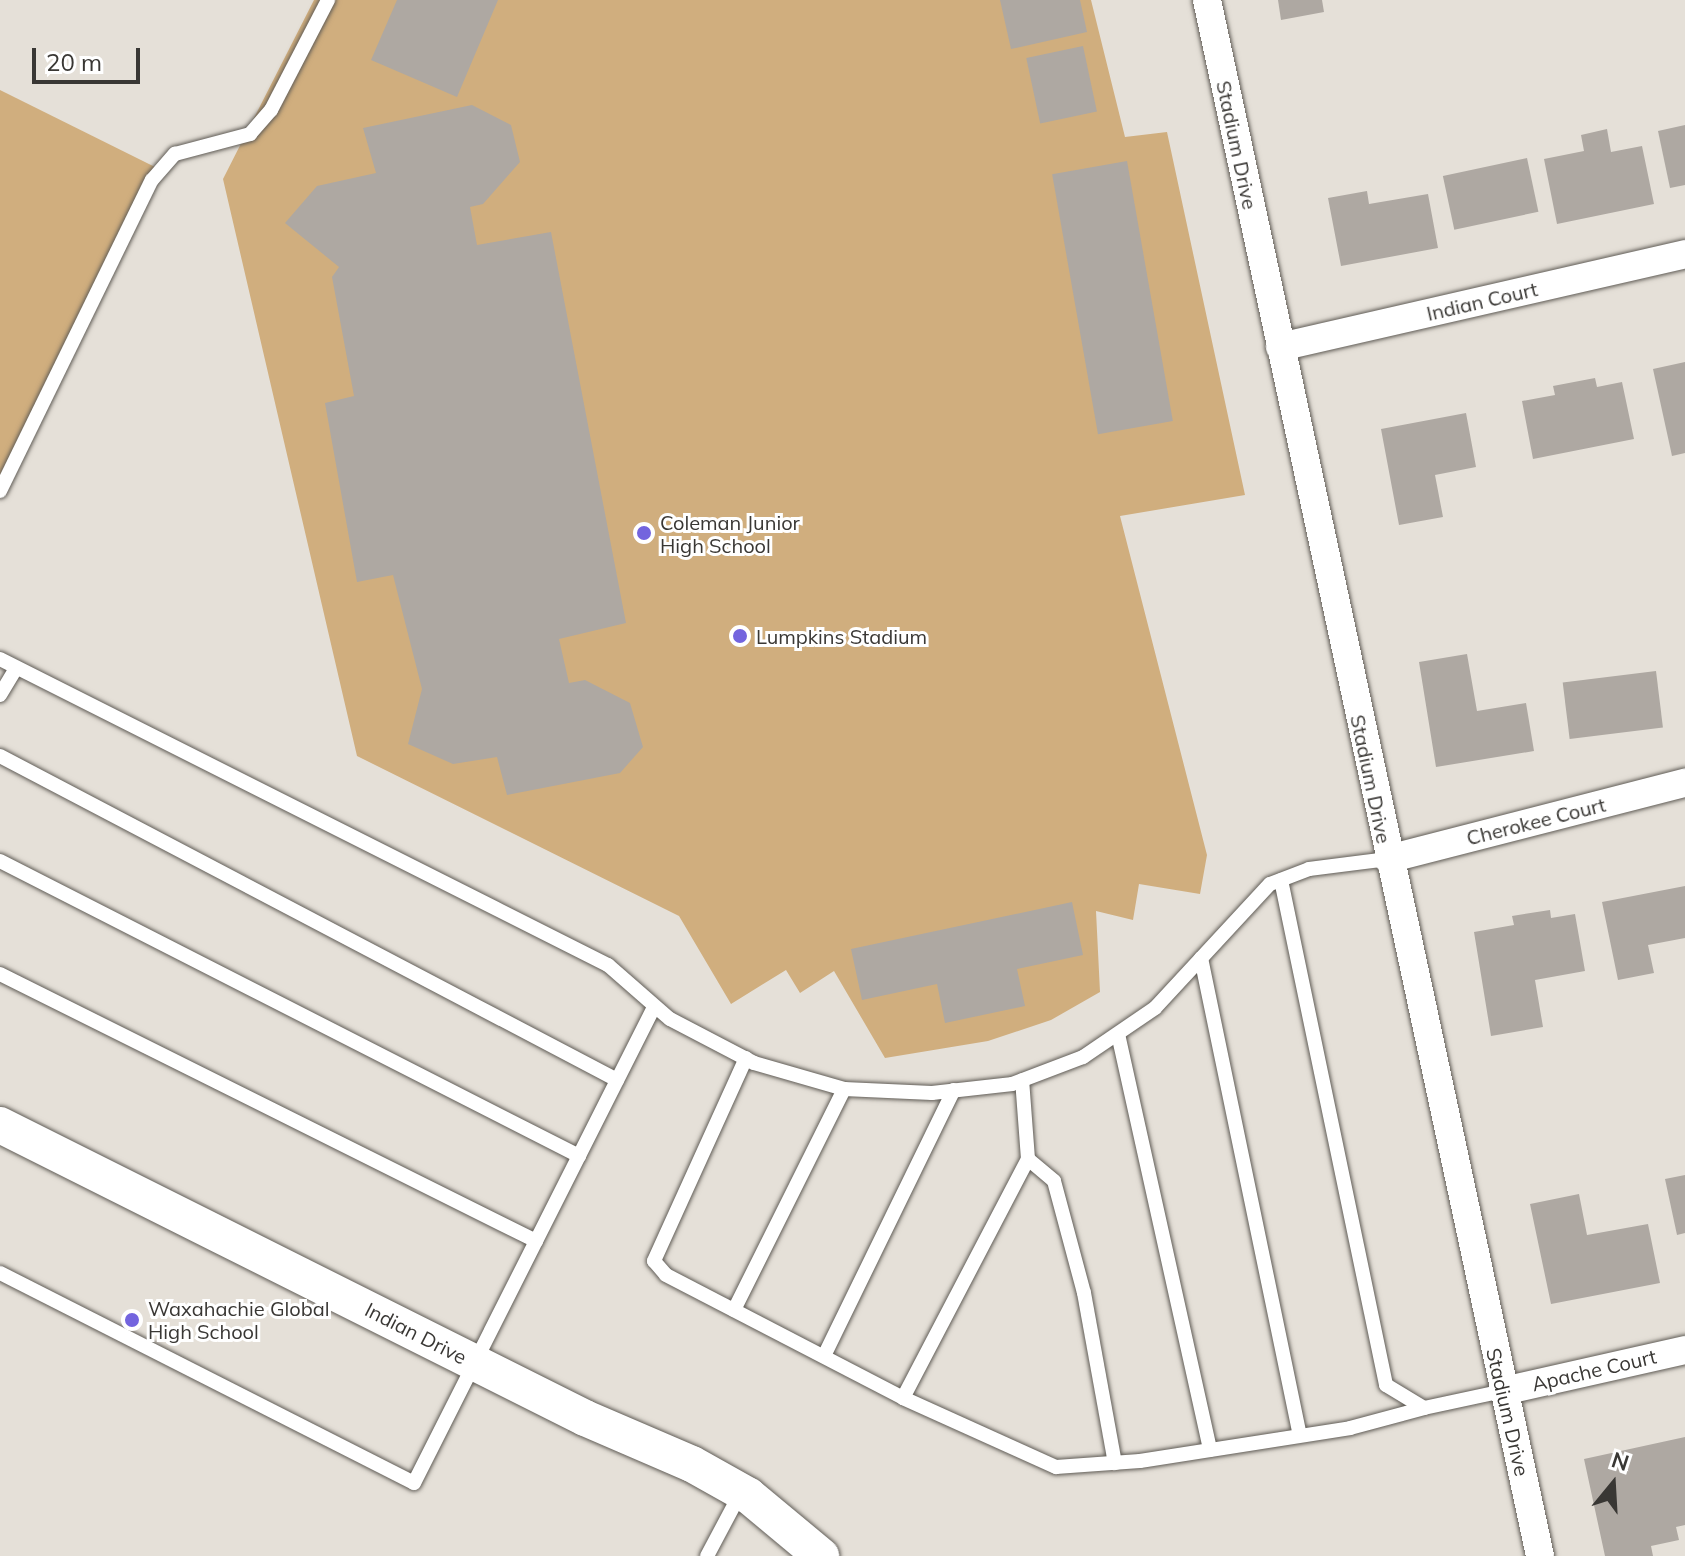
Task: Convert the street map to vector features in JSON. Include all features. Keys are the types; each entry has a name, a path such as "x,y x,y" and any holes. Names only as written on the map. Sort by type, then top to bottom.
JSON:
{"street":[{"name":"Stadium Drive","path":"1207,0 1388,859 1540,1556"},
{"name":"Indian Court","path":"1280,347 1685,254"},
{"name":"Cherokee Court","path":"1388,859 1685,783"},
{"name":"Indian Drive","path":"0,1125 741,1491 821,1556"},
{"name":"Apache Court","path":"1503,1391 1685,1350"}],"lane":[{"path":"0,491 152,180 175,154 250,134 271,110 328,0"},
{"path":"0,659 15,670 340,825 608,965 654,1007 746,1058 800,1081 844,1089 954,1090 1022,1080 1083,1057 1155,1008 1249,900 1281,880 1309,869 1388,859"},
{"path":"0,695 15,670"},
{"path":"0,756 617,1080"},
{"path":"0,861 579,1156"},
{"path":"1281,880 1386,1385 1424,1408"},
{"path":"1201,958 1300,1435"},
{"path":"0,974 536,1241"},
{"path":"0,1273 414,1483 654,1007"},
{"path":"1118,1034 1210,1450"},
{"path":"746,1058 654,1261 666,1275 903,1398 1056,1467 1115,1463 1300,1435 1503,1391"},
{"path":"903,1398 1028,1159 1022,1080"},
{"path":"734,1310 844,1089"},
{"path":"824,1356 954,1090"},
{"path":"1028,1159 1054,1181 1084,1293 1115,1463"},
{"path":"707,1556 741,1491"}],"shaded area":[{"name":"Lumpkins Stadium","path":"314,0 1091,0 1125,137 1167,132 1245,495 1120,516 1207,855 1200,894 1139,884 1133,920 1096,911 1100,992 1051,1020 988,1041 885,1058 834,971 800,993 786,970 731,1004 679,916 357,756 223,179"},
{"path":"0,90 155,167 0,480"}],"building":[{"path":"397,0 498,0 457,97 371,60"},
{"path":"1000,0 1080,0 1087,32 1011,49"},
{"path":"1278,0 1322,0 1324,12 1281,20"},
{"path":"1083,46 1097,112 1040,124 1026,58"},
{"path":"472,105 511,125 520,162 483,204 470,207 477,245 551,232 626,623 559,639 569,683 585,680 630,703 643,747 620,773 507,795 497,757 453,764 408,744 422,689 393,575 357,582 325,403 354,396 332,277 339,267 285,223 317,186 376,173 363,128"},
{"path":"1685,125 1685,185 1670,188 1658,131"},
{"path":"1607,129 1611,152 1642,146 1654,204 1557,224 1544,159 1584,151 1581,135"},
{"path":"1527,158 1538,212 1454,230 1443,176"},
{"path":"1127,161 1173,421 1098,434 1052,174"},
{"path":"1367,191 1369,204 1428,194 1438,248 1341,266 1328,198"},
{"path":"1685,362 1685,453 1672,456 1653,369"},
{"path":"1595,378 1597,387 1622,382 1634,439 1533,459 1522,401 1555,395 1553,386"},
{"path":"1466,413 1476,467 1435,475 1443,517 1399,525 1381,429"},
{"path":"1467,654 1477,711 1526,703 1534,751 1436,767 1419,662"},
{"path":"1656,671 1663,728 1570,739 1563,682"},
{"path":"1685,886 1685,938 1648,945 1654,973 1618,980 1602,902"},
{"path":"1072,902 1083,955 1017,969 1025,1006 945,1023 937,984 862,1000 851,949"},
{"path":"1550,910 1551,918 1575,914 1585,971 1535,980 1543,1027 1491,1036 1474,932 1514,925 1512,916"},
{"path":"1685,1175 1685,1233 1677,1235 1665,1179"},
{"path":"1579,1194 1587,1235 1648,1224 1660,1283 1551,1304 1530,1204"},
{"path":"1685,1437 1685,1525 1676,1527 1679,1540 1651,1546 1653,1556 1605,1556 1584,1459"}],"place":[{"name":"Coleman Junior High School","path":"644,533"},
{"name":"Lumpkins Stadium","path":"740,636"},
{"name":"Waxahachie Global High School","path":"132,1320"}]}
